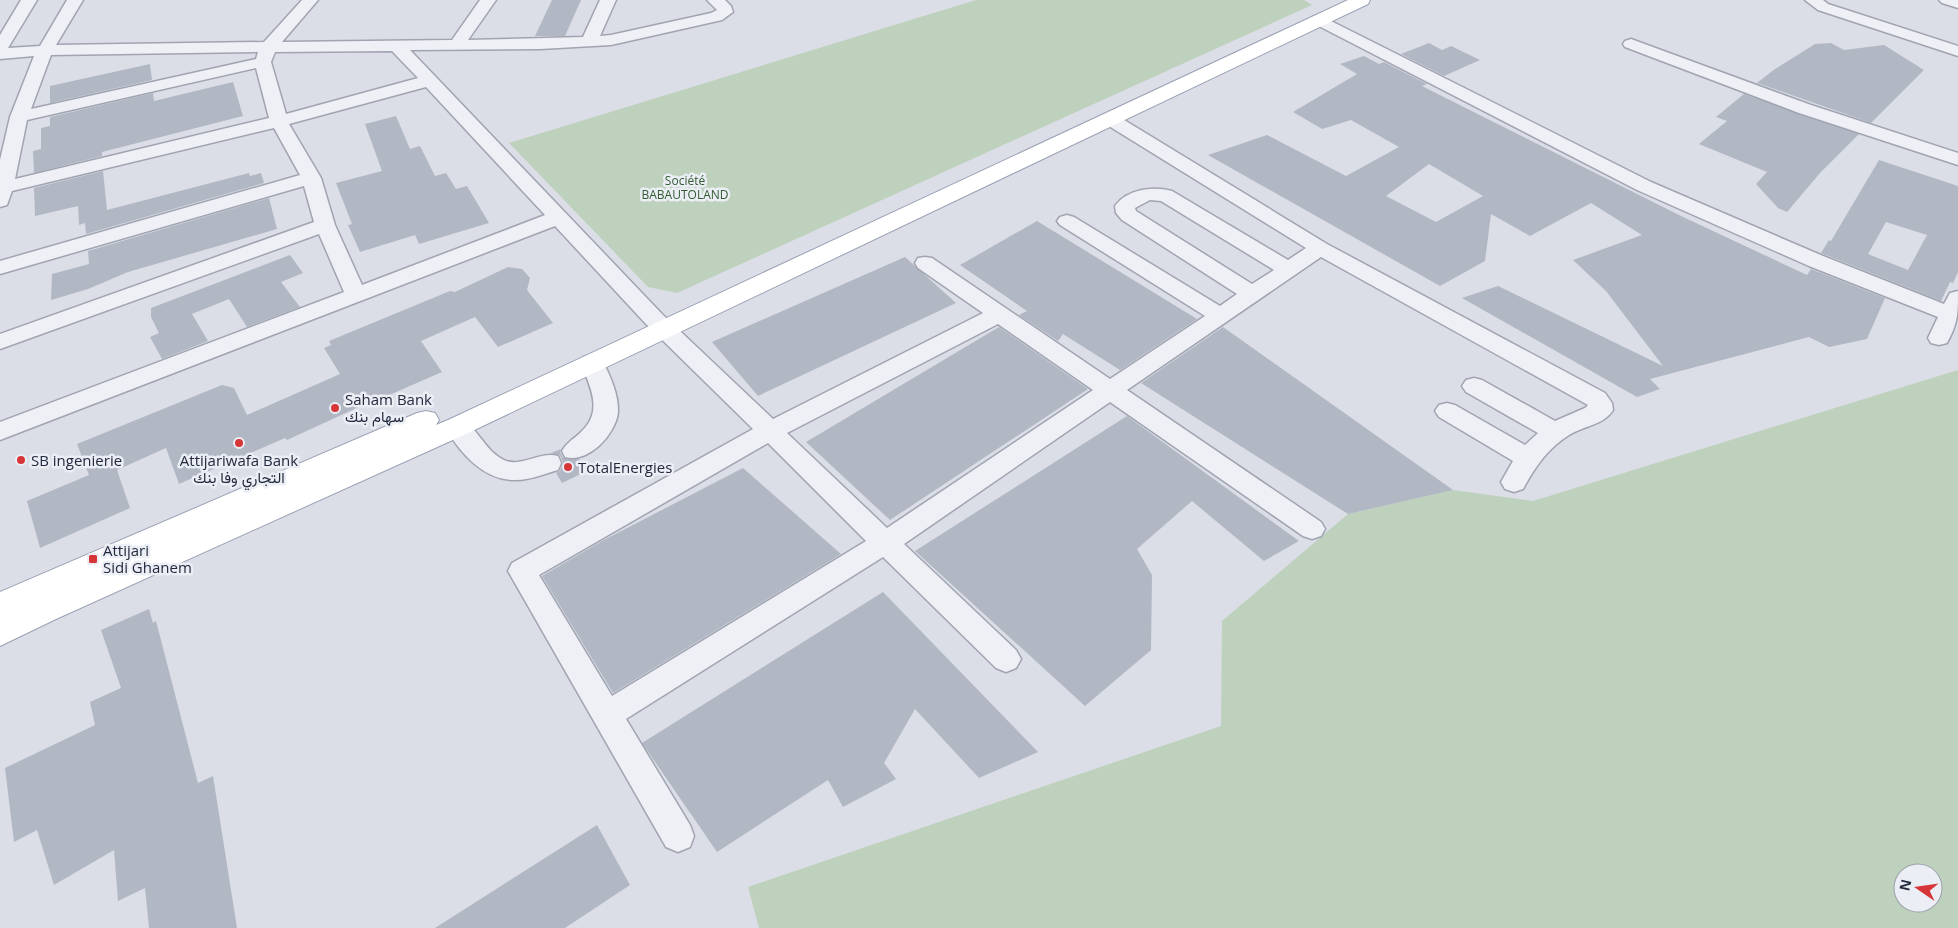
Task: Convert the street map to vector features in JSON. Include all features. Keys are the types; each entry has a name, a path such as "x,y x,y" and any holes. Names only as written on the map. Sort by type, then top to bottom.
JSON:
{"main road":[{"path":"0,633 45,610 457,427 592,363 659,324 1343,0"},
{"path":"0,605 44,588 659,324 1110,119 1362,0"}],"street":[{"path":"0,48 29,0"},
{"path":"75,0 45,50 19,117 1,192 428,81"},
{"path":"19,117 266,55 310,0"},
{"path":"456,46 488,0"},
{"path":"589,42 608,0"},
{"path":"0,54 45,50 266,55 398,46 589,42 611,40 716,17 726,12 723,6 715,0"},
{"path":"1813,0 1823,7 1958,50"},
{"path":"1947,0 1958,3"},
{"path":"1320,20 1644,186 1816,262 1954,306 1939,338"},
{"path":"1631,44 1796,106 1958,160"},
{"path":"398,46 428,81 487,139 659,324 1006,659"},
{"path":"266,55 280,121 311,178 325,224 356,295"},
{"path":"1110,119 1320,248 1592,396 1600,403 1601,410 1598,412 1556,432 1528,458 1514,482"},
{"path":"0,268 311,178"},
{"path":"1252,293 1129,216 1126,213 1125,206 1147,194 1165,195 1288,269"},
{"path":"0,431 558,217"},
{"path":"1067,221 1219,315"},
{"path":"0,342 325,224"},
{"path":"606,715 886,542 1109,389 1320,248"},
{"path":"925,263 1312,529"},
{"path":"678,836 522,571 770,431 1000,314"},
{"path":"574,451 594,435 603,422 607,408 606,399 592,363"},
{"path":"1528,458 1444,414 1479,381 1556,432"},
{"path":"457,427 480,457 497,468 522,470 549,462"}],"green space":[{"name":"Société BABAUTOLAND","path":"976,0 1304,0 1312,5 677,293 648,287 509,143"},
{"path":"1958,370 1958,928 759,928 748,887 1221,726 1222,621 1348,514 1453,490 1533,501"}],"building":[{"path":"552,0 581,0 565,36 535,36"},
{"path":"1429,43 1442,50 1451,46 1480,60 1444,76 1401,54"},
{"path":"1831,43 1844,50 1884,45 1924,70 1871,123 1757,83 1775,69 1815,44"},
{"path":"1364,56 1379,64 1384,62 1427,84 1422,86 1681,216 1807,275 1811,269 1885,298 1867,339 1829,347 1809,337 1650,379 1660,389 1637,397 1462,298 1498,286 1663,366 1606,291 1573,260 1642,235 1591,203 1530,236 1491,214 1485,261 1440,286 1208,155 1267,135 1346,176 1399,147 1351,120 1322,129 1293,112 1357,74 1340,64","holes":["1429,164 1483,196 1436,222 1386,196"]},
{"path":"150,64 152,80 50,103 50,86"},
{"path":"233,82 243,116 102,152 102,156 34,173 33,151 41,149 41,128 50,126 50,117 153,93 154,101"},
{"path":"1744,94 1859,134 1820,173 1787,212 1778,208 1756,184 1767,172 1699,144 1727,121 1716,117"},
{"path":"396,116 410,149 420,146 435,176 446,173 456,189 467,186 489,223 419,244 415,235 360,252 348,225 352,224 336,183 382,171 365,124"},
{"path":"1879,160 1958,186 1958,272 1953,283 1950,282 1941,301 1821,253 1829,240 1831,241","holes":["1886,222 1927,235 1908,270 1868,254"]},
{"path":"103,171 107,210 249,173 250,176 261,173 264,183 86,234 85,223 79,225 78,206 35,216 34,188"},
{"path":"269,198 277,229 128,272 88,289 51,300 52,274 89,264 88,251"},
{"path":"1037,221 1197,319 1120,370 1063,334 1058,341 1019,315 1027,311 960,265"},
{"path":"290,255 303,273 281,282 300,307 247,327 229,299 192,314 208,341 162,359 150,337 159,333 151,317 151,308"},
{"path":"905,257 956,303 758,396 712,342"},
{"path":"508,267 522,269 530,278 527,290 553,323 498,347 475,317 421,341 442,372 363,405 287,440 285,438 179,484 166,448 117,470 130,508 40,548 27,501 89,475 77,444 222,385 234,388 247,415 340,374 324,348 331,345 329,341 450,291 455,292"},
{"path":"999,327 1088,389 890,520 806,442"},
{"path":"1223,327 1453,490 1348,514 1141,383"},
{"path":"1127,416 1299,541 1264,561 1192,501 1137,549 1152,575 1151,650 1085,706 915,551"},
{"path":"561,449 560,452 563,458 579,459 587,471 562,483 556,473 560,471 563,462 560,455 551,453"},
{"path":"743,468 841,554 613,693 542,576 602,541"},
{"path":"883,592 1038,752 979,778 915,709 884,763 896,779 843,807 828,780 717,852 642,743"},
{"path":"149,609 153,623 156,621 198,783 213,776 237,928 149,928 145,888 118,901 114,850 54,885 37,830 14,842 5,768 95,725 90,702 121,688 101,630"},
{"path":"597,825 630,885 565,928 435,928"}],"place":[{"name":"Saham Bank سهام بنك","path":"335,408"},
{"name":"Attijariwafa Bank التجاري وفا بنك","path":"239,443"},
{"name":"SB ingenierie","path":"21,460"},
{"name":"TotalEnergies","path":"568,467"},
{"name":"Attijari Sidi Ghanem","path":"93,559"}]}
